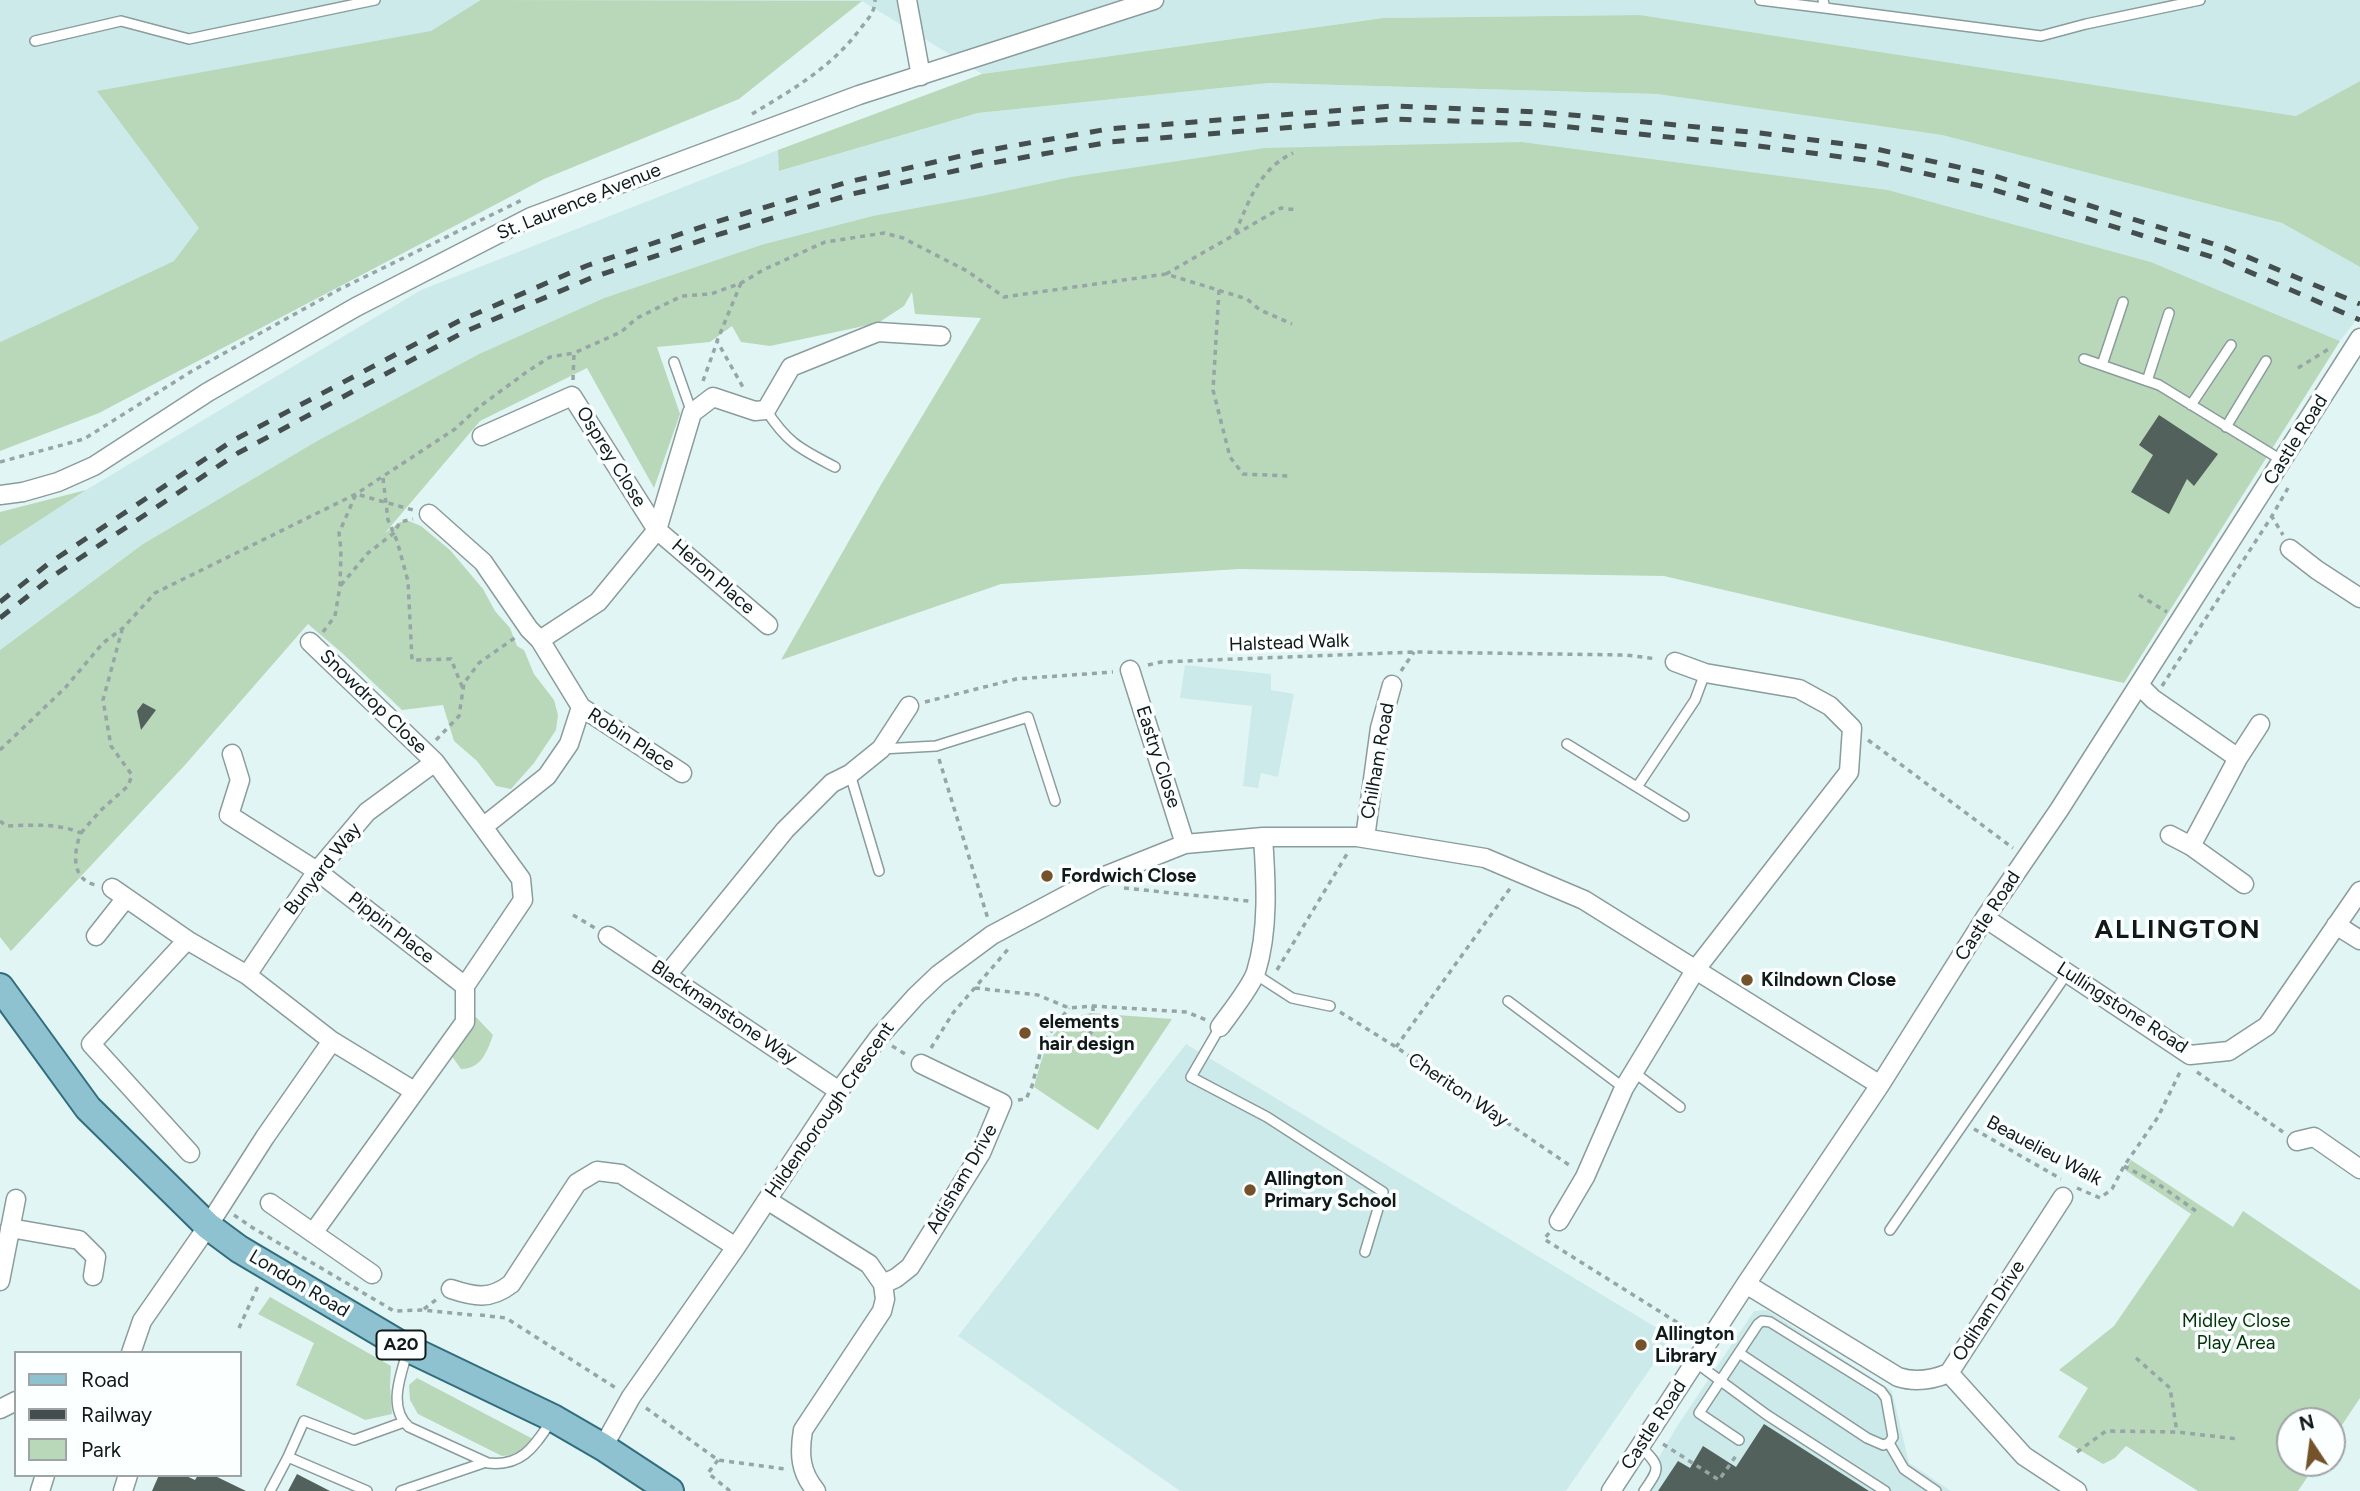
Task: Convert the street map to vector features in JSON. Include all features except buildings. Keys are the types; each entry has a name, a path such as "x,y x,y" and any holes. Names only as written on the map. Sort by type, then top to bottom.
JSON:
{"main road":[{"name":"London Road","path":"0,987 88,1108 208,1226 239,1249 408,1349 553,1419 603,1447 670,1491"}],"street":[{"path":"907,0 921,76"},
{"name":"St. Laurence Avenue","path":"0,495 23,492 58,482 94,466 208,392 356,307 531,217 859,94 1154,0"},
{"path":"534,634 598,602 657,530 692,413 713,397 761,410 791,367 878,332 941,336"},
{"name":"Castle Road","path":"1611,1491 1707,1342 1880,1086 1985,918 2139,685 2358,342"},
{"name":"Osprey Close","path":"482,436 572,396 657,530"},
{"path":"429,514 483,562 581,707 569,744 547,776 483,827"},
{"name":"Heron Place","path":"657,530 768,625"},
{"path":"2290,549 2360,598"},
{"name":"Snowdrop Close","path":"312,643 429,756"},
{"path":"1559,1221 1585,1177 1629,1081 1696,969 1849,772 1852,728 1830,706 1799,689 1705,673 1675,662"},
{"name":"Eastry Close","path":"1130,670 1185,845"},
{"name":"Chilham Road","path":"1361,838 1380,728 1392,685"},
{"path":"2139,685 2153,699 2238,758"},
{"path":"667,975 785,830 831,783 850,774 881,749 909,706"},
{"name":"Robin Place","path":"581,707 682,773"},
{"path":"2191,846 2259,724"},
{"name":"Pippin Place","path":"232,754 240,780 229,815 317,871 465,986"},
{"path":"313,1233 465,1022 465,986 523,900 521,880 429,756"},
{"name":"Bunyard Way","path":"247,975 317,871 367,812 429,756"},
{"path":"2170,835 2191,846 2244,884"},
{"path":"1220,1027 1262,978 1265,903 1263,837"},
{"name":"Hildenborough Crescent","path":"603,1447 631,1397 736,1247 839,1091 879,1037 916,996 992,934 1087,884 1185,845 1263,837 1361,838 1486,859 1584,900 1880,1086"},
{"name":"Lullingstone Road","path":"1985,918 2068,972 2187,1059 2229,1051 2267,1026 2360,891"},
{"path":"96,936 119,893 187,940 247,975 332,1041 414,1091"},
{"path":"2336,925 2360,940"},
{"name":"Blackmanstone Way","path":"608,936 839,1091"},
{"path":"187,940 91,1044 190,1153"},
{"path":"132,1351 142,1321 332,1041"},
{"name":"Adisham Drive","path":"883,1284 910,1267 981,1153 1002,1102 921,1064"},
{"path":"2297,1141 2314,1136 2360,1169"},
{"path":"451,1289 473,1296 489,1295 502,1291 511,1284 577,1184 597,1171 621,1174 736,1247"},
{"name":"Odiham Drive","path":"1746,1284 1898,1377 1909,1381 1924,1381 1949,1373 2063,1197"},
{"path":"0,1281 16,1199"},
{"path":"767,1199 869,1264 883,1284 885,1298 881,1311 803,1430 800,1451 803,1472 816,1491"},
{"path":"270,1203 372,1274"},
{"path":"10,1228 79,1240 96,1257 93,1276"},
{"path":"1949,1373 2024,1456 2077,1491"}],"lane":[{"path":"34,41 121,21 189,39 375,0"},
{"path":"1760,0 1824,4 2041,36 2200,0"},
{"path":"2102,365 2123,302"},
{"path":"2147,381 2169,313"},
{"path":"2191,405 2231,345"},
{"path":"2084,359 2159,385 2283,461"},
{"path":"2226,427 2266,361"},
{"path":"674,362 692,413"},
{"path":"761,410 796,447 835,467"},
{"path":"1637,786 1695,700 1705,673"},
{"path":"881,749 936,746 1028,717 1055,801"},
{"path":"1567,744 1684,816"},
{"path":"850,774 879,871"},
{"path":"1890,1230 2068,972"},
{"path":"1262,978 1292,998 1330,1006"},
{"path":"1508,1001 1629,1081 1680,1107"},
{"path":"1220,1027 1191,1077 1268,1117 1383,1192 1365,1252"},
{"path":"1739,1353 1867,1438 1883,1445 1889,1443 1893,1437 1886,1398 1881,1391 1770,1322 1762,1321 1758,1324 1699,1413 1740,1444"},
{"path":"408,1349 398,1388 397,1405 409,1427 486,1462 498,1464 522,1457 531,1450 553,1419"},
{"path":"1695,1362 1767,1415 1885,1491"},
{"path":"270,1491 304,1421 354,1440 404,1422"},
{"path":"1889,1443 1904,1469 1936,1491"},
{"path":"1641,1447 1656,1462 1657,1471 1644,1491"},
{"path":"288,1457 366,1491"},
{"path":"401,1491 486,1462"}],"path":[{"path":"1234,235 1260,179 1293,153"},
{"path":"0,750 65,688 103,643 123,628 155,593 356,494 455,429 479,407 528,371 550,358 574,353 621,332 637,318 682,296 711,294 741,283 825,242 884,233 903,238 967,271 1004,297 1166,274 1281,208 1297,210"},
{"path":"1166,274 1247,299 1260,310 1292,324"},
{"path":"692,413 741,283"},
{"path":"1219,290 1213,390 1230,457 1243,474 1288,476"},
{"path":"717,341 761,410"},
{"path":"2298,368 2332,347 2358,342"},
{"path":"572,396 574,353"},
{"path":"383,478 384,502 408,581 412,660 451,659 463,689"},
{"path":"356,494 429,514"},
{"path":"312,643 335,616 340,586 339,533 356,494"},
{"path":"2256,502 2272,516 2290,549"},
{"path":"340,586 368,553 394,533 400,522 429,514"},
{"path":"2139,595 2180,621"},
{"path":"119,893 87,883 81,876 73,853 81,833 100,811 128,786 132,775 111,746 103,700 123,628"},
{"path":"429,756 458,716 464,683 479,663 534,634"},
{"name":"Halstead Walk","path":"909,706 1016,679 1130,670 1160,662 1414,652 1626,655 1675,662"},
{"path":"1852,728 2026,857"},
{"path":"936,746 992,934"},
{"path":"0,821 6,826 55,826 81,833"},
{"path":"1262,978 1361,838"},
{"path":"1396,1047 1521,873"},
{"path":"1087,884 1265,903"},
{"path":"573,915 608,936"},
{"path":"879,1037 921,1064 953,1013 1017,938"},
{"path":"975,988 1038,995 1069,1008 1093,1006 1187,1012 1220,1027"},
{"path":"1093,1006 1093,1021 1086,1026 1086,1030 1097,1037"},
{"name":"Cheriton Way","path":"1330,1006 1396,1047 1585,1177"},
{"path":"1002,1102 1026,1099 1043,1042 1069,1008"},
{"path":"2200,1214 2161,1186 2124,1166 2158,1116 2187,1059 2297,1141"},
{"name":"Beauelieu Walk","path":"1963,1123 2070,1184 2100,1198 2112,1189 2124,1166"},
{"path":"1559,1221 1544,1239 1707,1342"},
{"path":"239,1328 268,1265"},
{"path":"2136,1358 2171,1388 2177,1433"},
{"path":"2077,1452 2106,1431 2177,1433 2238,1439"},
{"path":"1661,1443 1719,1480 1740,1444"},
{"path":"730,1491 708,1473 718,1460 803,1472"}],"shaded area":[{"path":"0,0 2360,0 2360,81 2296,116 1640,15 1382,18 982,74 862,1 174,261 0,342"},
{"path":"1269,83 1657,94 1942,135 2282,223 2360,267 2360,315 2340,341 2151,262 1888,190 1522,142 761,245 604,298 479,354 317,441 143,544 0,650 0,546 86,490 421,290 778,150 780,171 978,113"},
{"path":"1185,665 1271,674 1271,690 1294,694 1278,777 1261,773 1258,788 1243,786 1252,706 1180,698"},
{"name":"Allington Primary School","path":"1186,1044 1672,1337 1566,1491 1180,1491 958,1336"},
{"path":"1767,1310 1892,1391 1909,1463 1951,1491 1639,1491 1676,1428 1754,1311"}],"green space":[{"path":"481,0 862,1 739,99 544,179 99,413 0,451 0,342 174,261 199,228 97,91 431,31"},
{"path":"1640,15 2296,116 2360,81 2360,267 2282,223 1942,135 1657,94 1269,83 978,113 779,171 778,150 982,74 1383,18"},
{"path":"1522,142 1888,190 2151,262 2340,341 2124,683 1664,576 1239,569 1001,584 781,660 882,483 981,318 915,314 912,292 904,306 878,323 770,346 741,342 732,326 710,342 657,347 680,414 654,488 587,368 480,421 385,533 400,522 409,521 421,526 450,550 483,589 495,611 510,628 517,646 524,650 534,674 554,700 558,715 556,730 534,763 511,789 496,786 477,761 454,741 443,705 402,710 308,624 185,765 11,951 0,937 0,650 143,544 317,441 479,354 604,298 761,245 873,216 1071,177 1265,148"},
{"path":"86,490 0,546 0,512"},
{"path":"1090,1013 1172,1019 1098,1130 1034,1087 1050,1040 1065,1024"},
{"path":"476,1017 493,1035 486,1053 478,1063 461,1069 451,1055 470,1018"},
{"name":"Midley Close Play Area","path":"2131,1160 2233,1227 2243,1211 2360,1290 2360,1398 2346,1419 2346,1407 2276,1407 2276,1477 2308,1477 2298,1491 2198,1491 2126,1446 2115,1458 2103,1464 2058,1437 2088,1388 2059,1370 2114,1326 2191,1214 2125,1170"},
{"path":"270,1297 391,1366 392,1414 365,1420 296,1385 314,1343 258,1314"},
{"path":"417,1378 533,1439 519,1451 502,1456 418,1414 410,1400 409,1385"}],"railway":[{"path":"0,602 48,564 232,441 459,321 586,266 716,222 848,182 978,152 1108,129 1393,106 1540,112 1760,133 1867,147 1985,173 2226,248 2360,304"},
{"path":"0,618 56,574 238,453 464,332 591,278 720,234 852,194 981,165 1110,142 1393,119 1539,124 1758,146 1865,160 1981,186 2222,260 2360,320"}],"place":[{"name":"Fordwich Close","path":"1047,876"},
{"name":"Kilndown Close","path":"1747,980"},
{"name":"elements hair design","path":"1025,1033"},
{"name":"Allington Primary School","path":"1250,1190"},
{"name":"Allington Library","path":"1641,1345"}],"district":[{"name":"ALLINGTON","path":"2178,930"}]}
